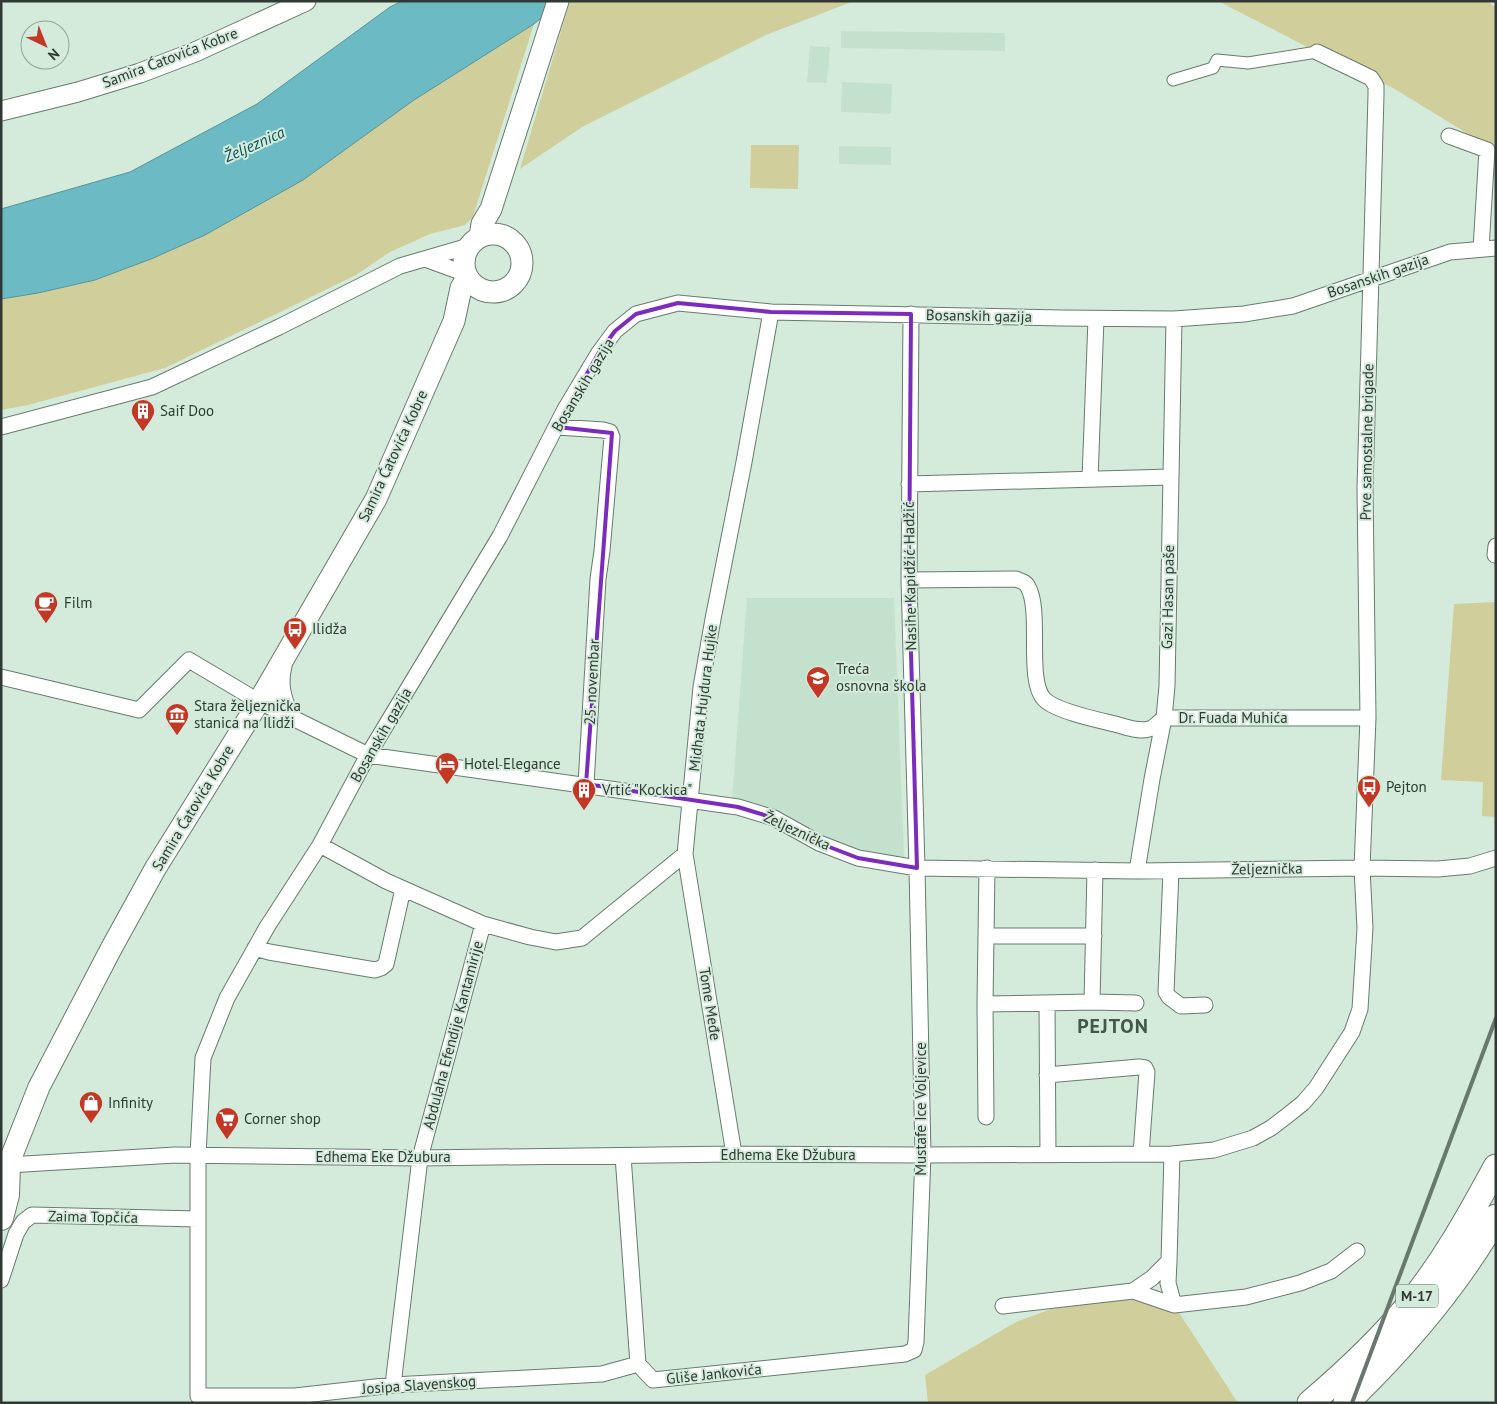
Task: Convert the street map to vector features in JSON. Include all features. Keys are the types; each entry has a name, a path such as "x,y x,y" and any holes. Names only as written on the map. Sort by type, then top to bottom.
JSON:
{"highway":[{"name":"M-17","path":"1310,1403 1380,1339 1413,1300 1440,1264 1470,1216 1496,1167"},
{"name":"M-17","path":"1346,1403 1426,1318 1485,1237 1496,1217"}],"main road":[{"path":"498,292 484,291 472,284 466,276 464,256 475,241 492,206 558,1"},
{"path":"454,321 483,296 507,288 515,282 520,274 521,254 513,242 498,228 492,206"},
{"path":"475,241 498,234 513,242"},
{"path":"454,321 460,288 466,276"},
{"name":"Samira Ćatovića Kobre","path":"3,1168 59,1045 155,870 283,659 376,498 454,321"},
{"path":"283,659 279,676 279,690 288,716"},
{"path":"1,1218 7,1195 3,1168"}],"street":[{"name":"Samira Ćatovića Kobre","path":"1,112 78,92 140,73 195,52 297,3"},
{"path":"1173,80 1212,68 1217,60 1248,63 1317,52"},
{"name":"Prve samostalne brigade","path":"1317,52 1371,78 1376,86 1365,489 1368,718 1362,868"},
{"path":"1449,136 1487,150 1488,249"},
{"path":"1,427 152,387 279,327 400,266 475,241"},
{"name":"Bosanskih gazija","path":"198,1155 203,1058 227,998 266,927 320,844 368,755 500,536 565,409 598,354 615,331 636,314 678,303 771,312 1174,320 1244,314 1293,306 1450,252 1488,249"},
{"path":"425,259 466,276"},
{"name":"Midhata Hujdura Hujke","path":"685,854 702,687 771,312"},
{"name":"Nasihe Kapidžić-Hadžić","path":"911,314 909,580 917,868"},
{"path":"1090,480 1096,319"},
{"name":"Gazi Hasan paše","path":"1137,871 1164,718 1174,320"},
{"name":"25. novembar","path":"557,427 603,430 610,432 612,437 598,579 586,784"},
{"path":"909,484 1171,477"},
{"name":"Dr. Fuada Muhića","path":"909,580 1016,579 1024,582 1033,600 1038,685 1043,698 1054,706 1134,729 1149,729 1164,718 1368,718"},
{"name":"Željeznička","path":"1,677 139,710 189,660 258,701 368,755 586,784 738,807 774,818 819,843 858,858 917,868 1137,871 1438,868 1470,866 1496,858"},
{"path":"320,844 386,882 483,924 556,942 582,938 685,854"},
{"name":"Tome Međe","path":"685,854 734,1154"},
{"name":"Mustafe Ice Voljevice","path":"914,1350 916,1342 923,1156 917,868"},
{"path":"986,1117 987,868"},
{"name":"Edhema Eke Džubura","path":"3,1168 175,1155 420,1158 734,1154 923,1156 1172,1154 1214,1150 1253,1138 1271,1128 1296,1109 1316,1088 1352,1032 1360,1009 1365,928 1362,868"},
{"path":"1092,1002 1095,870"},
{"path":"1170,870 1166,992 1169,997 1181,1006 1205,1005"},
{"path":"255,948 375,970 381,968 386,964 403,889"},
{"name":"Abdulaha Efendije Kantamirije","path":"393,1385 420,1158 483,924"},
{"path":"986,936 1094,936"},
{"path":"985,1004 1047,1002 1136,1003"},
{"path":"1047,1002 1048,1154"},
{"path":"1047,1075 1145,1068 1147,1072 1141,1154"},
{"path":"1172,1154 1168,1283 1174,1305"},
{"name":"Josipa Slavenskog","path":"198,1155 198,1396 295,1396 393,1385 602,1374 638,1364"},
{"path":"624,1156 638,1364"},
{"name":"Zaima Topčića","path":"1,1280 16,1234 23,1222 32,1215 198,1219"},
{"path":"1003,1306 1133,1291 1174,1305 1246,1296 1300,1283 1331,1270 1356,1251"},
{"path":"1133,1291 1152,1278 1169,1261"},
{"name":"Gliše Jankovića","path":"638,1364 653,1380 905,1354 914,1350"}],"highlighted area":[{"path":"678,303 771,312 911,314 909,580 917,868 858,858 819,843 774,818 738,807 586,784 612,433 557,427 598,354 615,331 636,314"}],"shaded area":[{"path":"570,1 854,1 766,35 582,127 520,169"},
{"path":"1218,1 1487,1 1496,8 1496,151 1393,88 1317,52"},
{"path":"534,24 473,217 465,225 430,234 390,252 356,275 165,368 28,405 1,410 1,299 95,280 151,259 205,235 303,180 414,100"},
{"path":"841,31 1005,33 1005,51 841,48"},
{"path":"810,46 830,47 827,83 807,82"},
{"path":"842,82 892,84 891,114 841,112"},
{"path":"751,145 799,145 798,189 750,188"},
{"path":"839,146 891,147 891,165 839,164"},
{"name":"Treća osnovna škola","path":"747,598 894,598 904,857 849,851 732,800"},
{"path":"1496,602 1496,817 1482,816 1483,782 1441,780 1454,604"},
{"path":"1099,1291 1176,1308 1238,1403 928,1403 925,1375 1016,1322"}],"water":[{"name":"Željeznica","path":"402,1 562,1 534,24 414,100 303,180 205,235 151,259 95,280 1,299 1,209 130,172 257,104 390,7"}],"railway":[{"path":"1352,1403 1496,1018"}],"place":[{"name":"Saif Doo","path":"143,432"},
{"name":"Film","path":"46,624"},
{"name":"Ilidža","path":"295,650"},
{"name":"Treća osnovna škola","path":"818,699"},
{"name":"Stara željeznička stanica na Ilidži","path":"177,736"},
{"name":"Hotel Elegance","path":"447,785"},
{"name":"Pejton","path":"1369,808"},
{"name":"Vrtić \"Kockica\"","path":"584,811"},
{"name":"Infinity","path":"91,1124"},
{"name":"Corner shop","path":"227,1140"}],"district":[{"name":"PEJTON","path":"1113,1026"}]}
